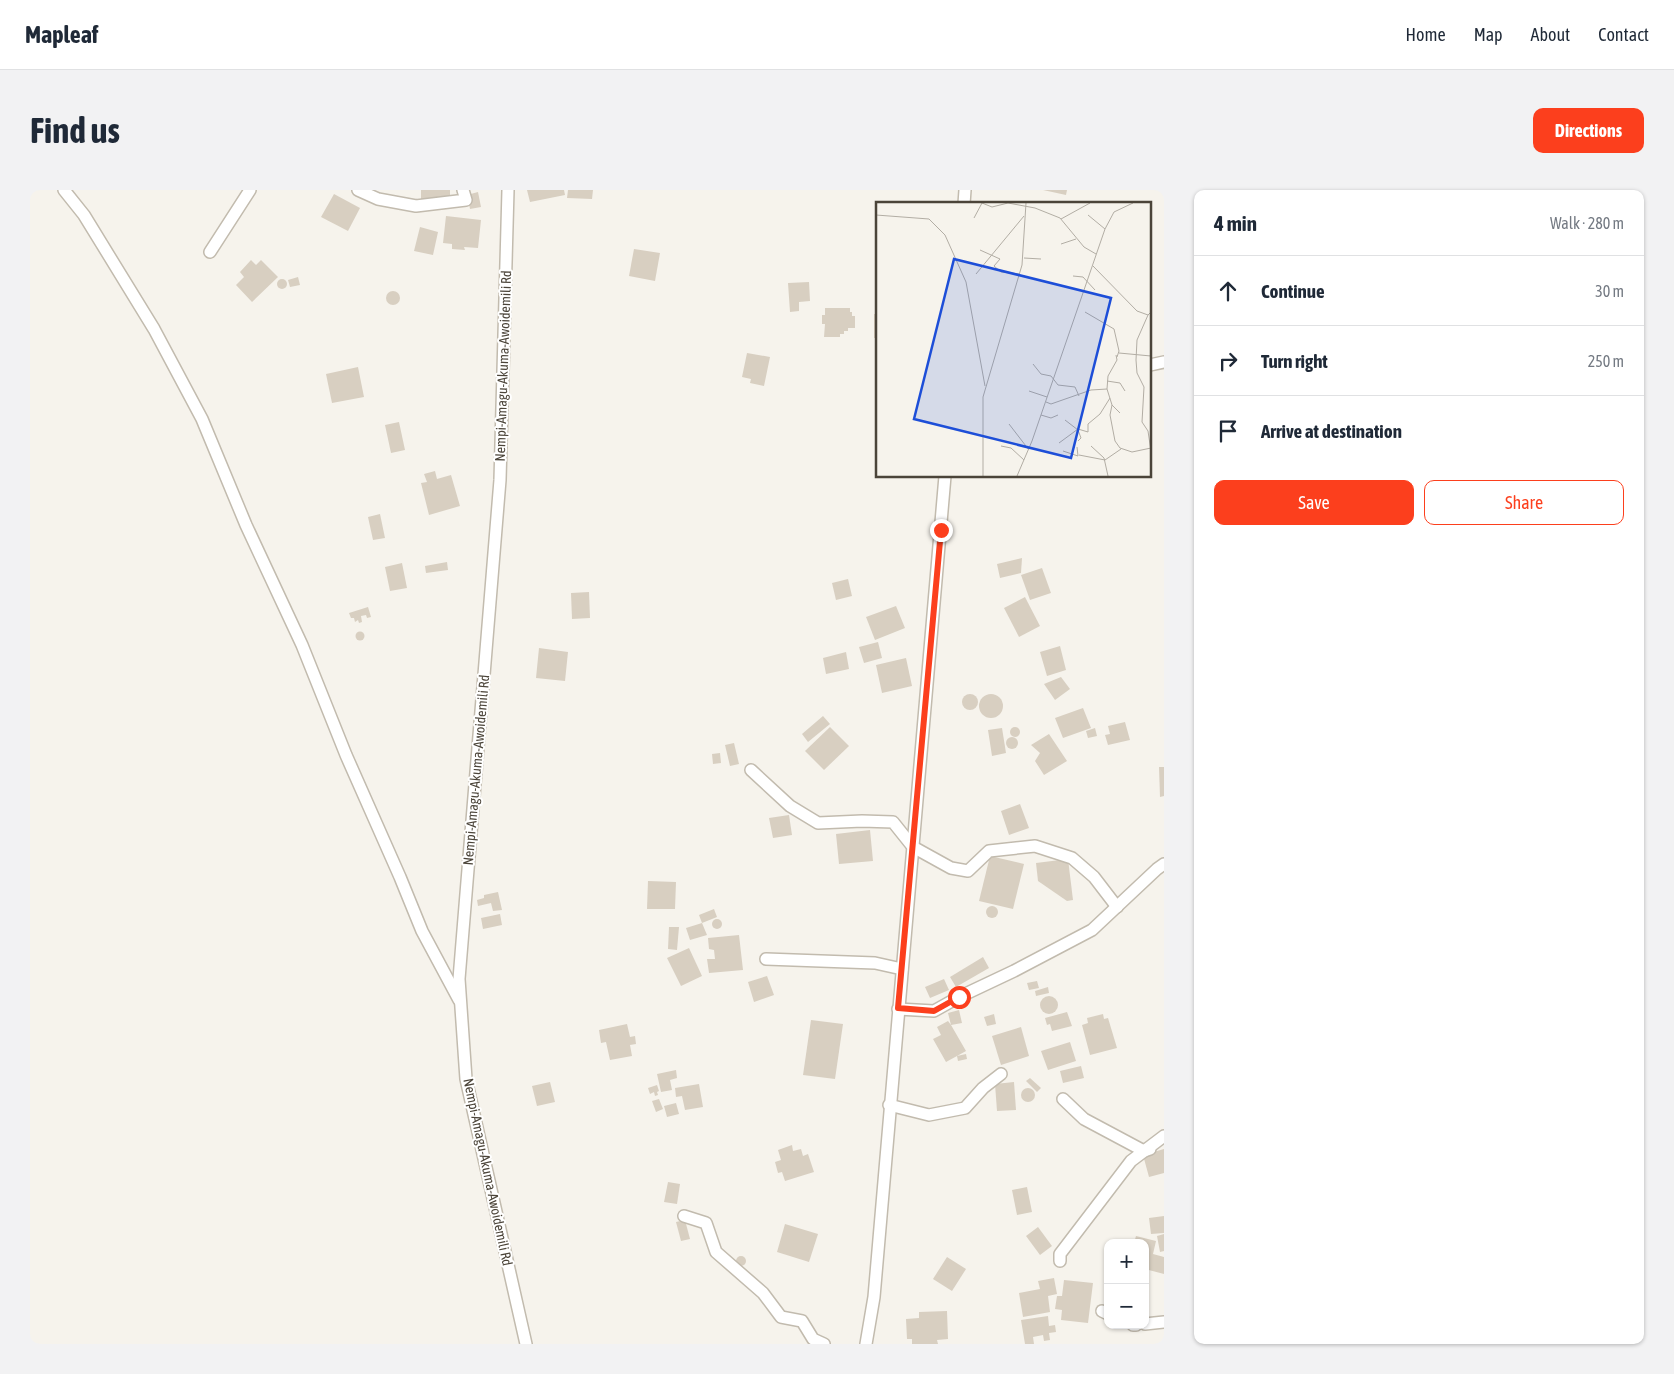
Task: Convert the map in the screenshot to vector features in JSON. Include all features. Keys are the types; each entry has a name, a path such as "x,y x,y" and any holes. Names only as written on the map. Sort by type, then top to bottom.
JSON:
{"street":[{"path":"64,190 84,215 154,329 202,419 246,525 302,645 346,755 422,931 461,1004"},
{"path":"210,252 250,190"},
{"path":"358,190 378,199 416,206 466,200 463,190"},
{"name":"Nempi-Amagu-Akuma-Awoidemili Rd","path":"508,190 500,480 459,979 466,1079 526,1344"},
{"path":"866,1344 874,1297 945,478"},
{"path":"751,770 790,806 818,823 893,822 913,847 951,868 968,871 989,851 1034,846 1072,858 1094,876 1117,907"},
{"path":"898,1008 934,1011 959,997 1014,972 1092,930 1164,864"},
{"path":"766,959 875,963 902,969"},
{"path":"890,1105 929,1115 965,1108 983,1088 1001,1074"},
{"path":"1063,1099 1084,1119 1144,1151 1164,1143"},
{"path":"1060,1261 1060,1254 1131,1161 1164,1136"},
{"path":"684,1216 706,1223 716,1252 763,1293 781,1317 802,1321 813,1340 824,1344"},
{"path":"1149,1324 1164,1322"}],"building":[{"path":"421,190 450,190 450,199 421,200"},
{"path":"527,190 564,190 565,195 530,202"},
{"path":"568,190 593,190 592,199 567,198"},
{"path":"1043,190 1067,190 1066,195"},
{"path":"478,192 481,207 470,209 467,195"},
{"path":"334,194 360,208 348,231 321,217"},
{"path":"446,216 481,220 478,248 464,247 465,250 452,249 452,244 443,243"},
{"path":"420,227 438,232 433,255 414,251"},
{"path":"634,249 660,253 655,281 629,276"},
{"path":"251,260 256,265 261,260 278,277 252,302 236,285 244,277 240,272"},
{"path":"298,277 300,285 290,287 288,280"},
{"path":"282,279 287,284 282,289 277,284"},
{"path":"809,282 810,301 799,302 799,311 790,312 788,283"},
{"path":"393,291 398,293 400,298 398,303 393,305 388,303 386,298 388,293"},
{"path":"825,308 850,308 852,316 855,316 855,328 848,328 848,331 844,331 844,334 840,334 840,337 824,337 825,324 822,324 822,315 825,315"},
{"path":"874,314 876,314 876,338 874,338"},
{"path":"747,353 770,357 764,386 750,383 751,379 742,377"},
{"path":"358,367 364,397 332,403 326,374"},
{"path":"399,422 405,450 391,453 385,425"},
{"path":"435,471 437,479 451,475 460,506 429,515 421,483 427,482 424,474"},
{"path":"380,514 385,538 373,540 368,517"},
{"path":"1022,558 1021,573 1000,578 997,564"},
{"path":"447,562 448,570 426,573 425,566"},
{"path":"402,563 407,588 390,591 385,567"},
{"path":"1042,568 1051,593 1030,600 1021,575"},
{"path":"848,579 852,596 836,600 832,583"},
{"path":"589,592 590,618 572,619 571,593"},
{"path":"1025,597 1040,626 1019,637 1004,608"},
{"path":"896,606 905,628 875,640 866,617"},
{"path":"368,607 371,617 361,616 362,622 359,623 358,620 355,622 354,618 351,618 349,613"},
{"path":"360,631 365,636 360,641 355,636"},
{"path":"878,642 882,658 864,663 859,647"},
{"path":"1060,646 1066,670 1047,676 1040,652"},
{"path":"539,648 568,652 565,681 536,678"},
{"path":"846,652 849,669 826,674 823,658"},
{"path":"906,658 912,686 882,693 876,665"},
{"path":"1061,677 1070,689 1055,700 1044,684"},
{"path":"970,694 976,696 978,702 976,708 970,710 964,708 962,702 964,696"},
{"path":"991,694 1000,697 1003,706 1000,715 991,718 982,715 979,706 982,697"},
{"path":"1083,708 1091,728 1063,738 1055,718"},
{"path":"823,716 830,724 808,742 802,734"},
{"path":"1125,722 1130,740 1108,745 1105,735 1110,734 1108,726"},
{"path":"830,727 849,746 824,770 805,751"},
{"path":"1015,727 1020,732 1015,737 1010,732"},
{"path":"1002,728 1006,753 992,756 988,730"},
{"path":"1095,728 1097,736 1088,738 1086,731"},
{"path":"1049,734 1067,761 1044,775 1035,761 1040,753 1031,745"},
{"path":"1012,737 1018,743 1012,749 1006,743"},
{"path":"734,743 739,764 730,766 725,745"},
{"path":"720,753 721,763 713,764 712,754"},
{"path":"1159,767 1164,767 1164,796 1160,797"},
{"path":"1020,804 1029,828 1009,835 1001,811"},
{"path":"789,815 792,835 773,838 769,818"},
{"path":"870,830 873,861 839,864 836,834"},
{"path":"990,856 1024,864 1013,909 979,901"},
{"path":"1068,859 1073,900 1067,901 1038,881 1036,863"},
{"path":"648,881 676,882 675,909 647,909"},
{"path":"498,892 502,910 493,911 491,903 478,906 477,900 484,898 484,895"},
{"path":"994,906 997,907 997,917 990,918 987,917 986,910 987,907"},
{"path":"714,909 717,917 702,923 699,915"},
{"path":"500,914 502,925 483,929 481,918"},
{"path":"715,919 719,919 722,924 721,928 715,929 712,926 712,922"},
{"path":"702,923 707,935 690,940 686,928"},
{"path":"669,927 679,927 677,950 668,949"},
{"path":"739,935 743,970 709,973 707,959 715,959 714,950 709,949 708,938"},
{"path":"689,948 702,976 681,986 667,958"},
{"path":"983,957 989,968 956,987 950,977"},
{"path":"767,976 774,995 754,1002 748,982"},
{"path":"944,979 949,990 930,998 925,987"},
{"path":"1037,981 1039,988 1029,990 1027,983"},
{"path":"1048,987 1049,993 1036,996 1035,991"},
{"path":"1045,996 1053,996 1058,1001 1056,1012 1045,1014 1040,1009 1040,1001"},
{"path":"959,1010 962,1023 951,1025 948,1013"},
{"path":"1067,1012 1072,1026 1052,1031 1050,1024 1047,1025 1045,1018"},
{"path":"994,1014 996,1024 987,1026 984,1017"},
{"path":"1103,1014 1104,1019 1108,1018 1117,1048 1090,1055 1082,1025 1088,1023 1087,1018"},
{"path":"811,1020 843,1024 835,1079 803,1075"},
{"path":"948,1021 966,1051 946,1062 933,1039 941,1035 937,1027"},
{"path":"627,1024 630,1037 635,1036 636,1044 630,1045 632,1056 610,1060 606,1042 601,1043 599,1030"},
{"path":"1021,1027 1029,1056 1001,1065 992,1036"},
{"path":"1070,1042 1076,1061 1048,1070 1041,1051"},
{"path":"966,1054 967,1059 958,1061 957,1056"},
{"path":"1081,1066 1084,1078 1063,1083 1060,1071"},
{"path":"676,1070 677,1078 670,1080 672,1090 661,1092 657,1074"},
{"path":"1030,1078 1041,1088 1037,1092 1026,1081"},
{"path":"550,1082 555,1102 537,1106 532,1086"},
{"path":"1014,1082 1016,1110 997,1111 995,1084"},
{"path":"699,1084 703,1107 685,1110 682,1096 676,1097 675,1088"},
{"path":"657,1085 658,1095 655,1096 654,1092 650,1094 648,1088"},
{"path":"1028,1088 1033,1090 1035,1095 1033,1100 1028,1102 1023,1100 1021,1095 1023,1090"},
{"path":"659,1099 663,1109 656,1112 652,1101"},
{"path":"676,1103 679,1114 667,1117 664,1106"},
{"path":"792,1145 793,1151 801,1149 803,1156 808,1154 814,1172 785,1181 782,1172 778,1173 775,1162 781,1160 778,1150"},
{"path":"1164,1149 1164,1173 1149,1177 1143,1155"},
{"path":"668,1182 680,1184 677,1204 664,1202"},
{"path":"1027,1187 1032,1212 1017,1215 1012,1190"},
{"path":"1164,1216 1164,1233 1151,1234 1149,1218"},
{"path":"685,1220 690,1239 681,1241 676,1222"},
{"path":"785,1224 818,1234 809,1262 777,1252"},
{"path":"1038,1227 1052,1246 1040,1255 1026,1236"},
{"path":"1164,1234 1164,1251 1160,1252 1157,1236"},
{"path":"1136,1236 1148,1239 1135,1239"},
{"path":"1149,1239 1156,1241 1153,1254 1164,1257 1164,1274 1149,1270"},
{"path":"739,1256 743,1256 746,1261 745,1265 739,1266 736,1263 736,1259"},
{"path":"947,1257 966,1269 952,1291 933,1279"},
{"path":"1054,1278 1057,1294 1048,1296 1050,1312 1023,1317 1019,1293 1040,1289 1038,1281"},
{"path":"1064,1280 1093,1283 1088,1323 1061,1320 1062,1310 1055,1309 1057,1296 1062,1296"},
{"path":"947,1311 948,1339 937,1340 938,1344 912,1344 912,1339 907,1339 906,1319 919,1318 919,1312"},
{"path":"1048,1316 1049,1326 1055,1325 1056,1332 1049,1333 1050,1340 1044,1341 1043,1335 1033,1337 1034,1344 1025,1344 1021,1320"}],"route":[{"path":"941,530 898,1008 934,1011 959,997"}]}
